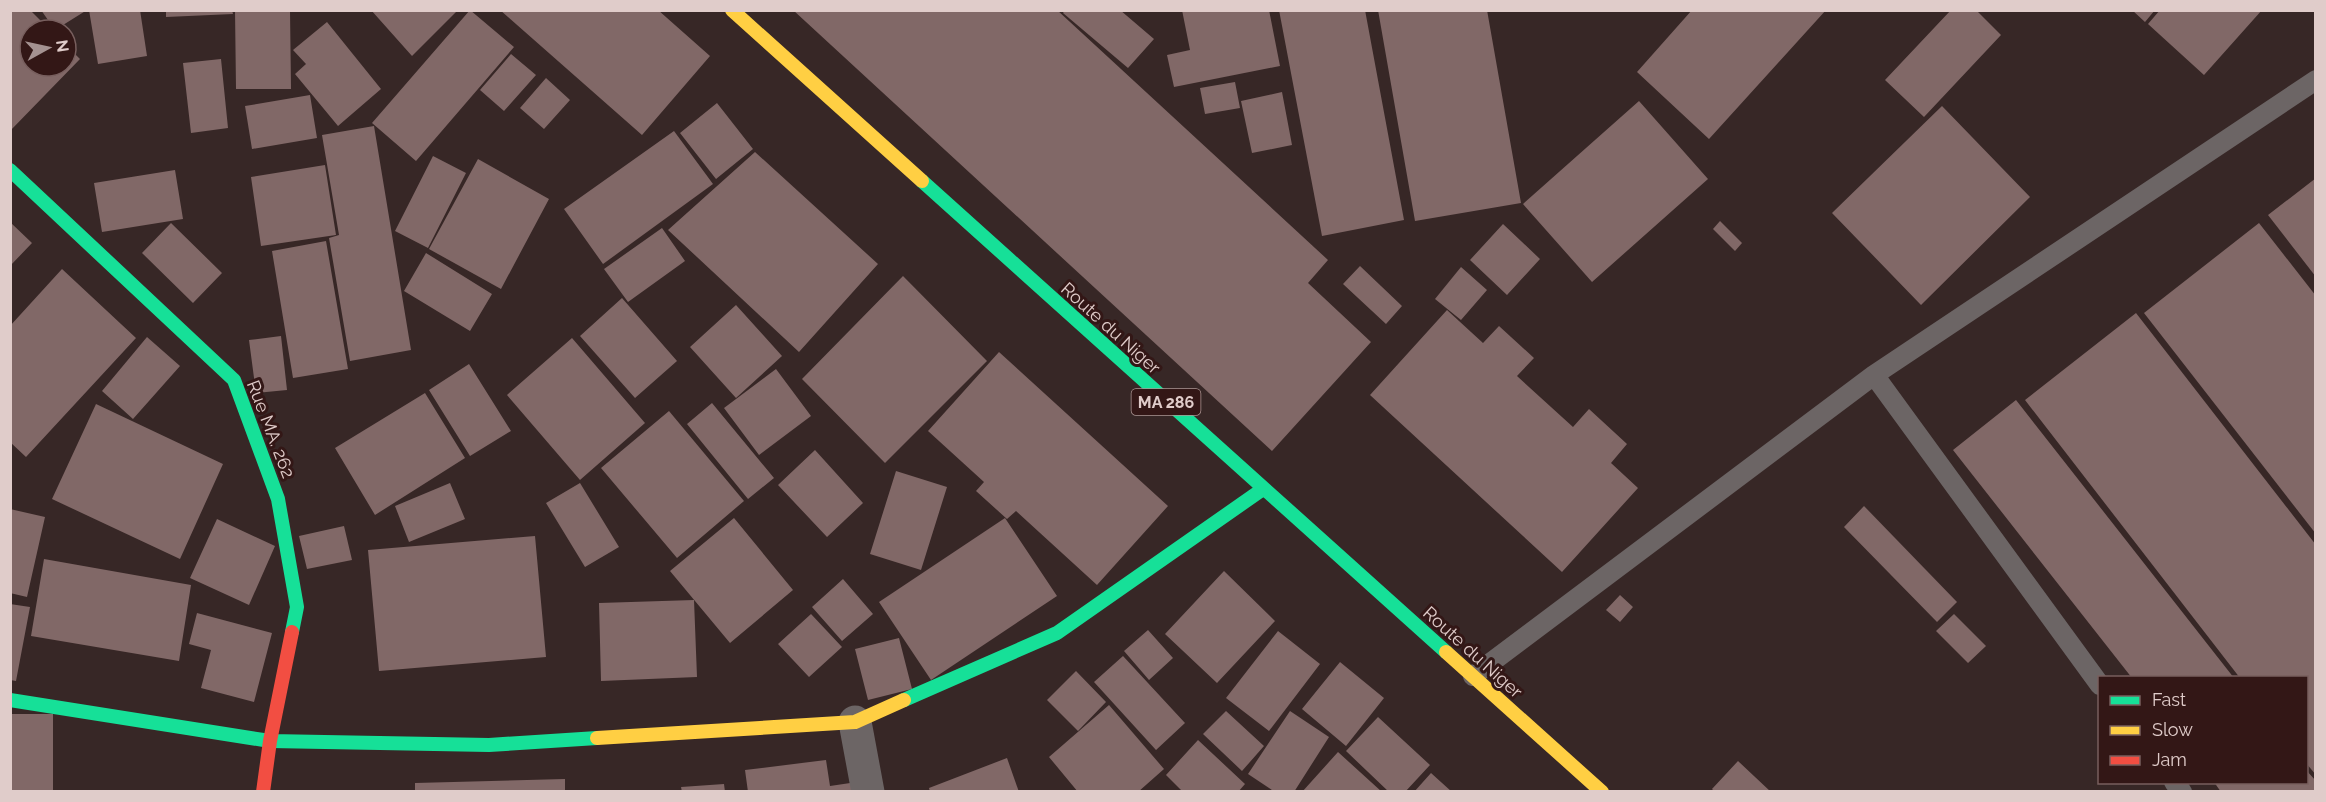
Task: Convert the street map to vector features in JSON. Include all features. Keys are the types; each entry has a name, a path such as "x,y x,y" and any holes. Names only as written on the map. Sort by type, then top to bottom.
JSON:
{"street":[{"name":"Route du Niger","path":"732,10 1602,792"},
{"name":"Rue MA. 262","path":"10,170 234,380 278,499 297,607 262,792"},
{"path":"10,700 270,741 489,745 855,722 1057,633 1263,489"},
{"path":"855,722 868,792"}],"lane":[{"path":"1473,676 1874,375 2316,80"},
{"path":"1874,375 2098,682"}],"building":[{"path":"10,10 30,10 38,18 18,18 18,78 62,78 10,131"},
{"path":"41,10 87,10 74,18 47,18"},
{"path":"89,10 140,10 147,56 98,64"},
{"path":"166,10 232,10 233,14 166,17"},
{"path":"235,10 290,10 291,89 236,89"},
{"path":"371,10 458,10 412,56"},
{"path":"470,10 514,47 416,161 372,123"},
{"path":"500,10 658,10 710,56 642,135"},
{"path":"793,10 1057,10 1328,260 1308,283 1371,342 1272,451"},
{"path":"1065,10 1120,10 1154,39 1128,68 1063,13"},
{"path":"1182,10 1269,10 1280,66 1174,87 1167,55 1190,50"},
{"path":"1279,10 1365,10 1404,220 1322,236"},
{"path":"1378,10 1487,10 1521,203 1415,221"},
{"path":"1692,10 1826,10 1709,139 1637,72"},
{"path":"1951,10 1976,10 2001,35 1924,117 1885,80"},
{"path":"2132,10 2155,10 2145,22"},
{"path":"2160,10 2262,10 2204,75 2148,24"},
{"path":"327,22 381,89 338,126 295,74 306,64 293,50"},
{"path":"511,54 536,75 504,111 480,90"},
{"path":"221,59 228,128 191,133 183,63"},
{"path":"546,78 570,100 544,129 520,108"},
{"path":"1235,82 1240,108 1205,114 1200,88"},
{"path":"1282,92 1292,145 1252,153 1241,101"},
{"path":"310,95 317,138 252,149 245,106"},
{"path":"1639,101 1708,179 1592,282 1523,204"},
{"path":"717,103 753,149 716,179 680,133"},
{"path":"1942,106 2030,197 1921,305 1832,213"},
{"path":"374,126 411,350 350,361 329,238 339,235 322,135"},
{"path":"674,131 713,184 603,264 564,209"},
{"path":"755,152 878,264 799,352 668,230"},
{"path":"433,156 466,173 428,248 395,231"},
{"path":"478,159 549,199 501,289 429,249"},
{"path":"325,165 336,235 261,246 251,177"},
{"path":"175,170 183,219 102,232 94,183"},
{"path":"2316,178 2316,277 2268,215"},
{"path":"1720,221 1742,243 1735,251 1713,229"},
{"path":"10,222 32,243 10,266"},
{"path":"171,223 222,273 193,303 142,253"},
{"path":"2259,223 2316,296 2316,534 2144,313"},
{"path":"1503,224 1540,259 1507,295 1470,260"},
{"path":"662,228 685,261 628,302 604,269"},
{"path":"326,241 348,369 293,378 272,251"},
{"path":"426,253 492,294 470,331 404,291"},
{"path":"1360,266 1402,306 1386,324 1343,284"},
{"path":"1461,267 1487,290 1461,320 1435,299"},
{"path":"62,269 136,338 26,457 10,442 10,326"},
{"path":"903,276 987,361 885,463 802,379"},
{"path":"622,298 677,361 635,398 580,336"},
{"path":"736,305 782,356 736,398 690,347"},
{"path":"1447,310 1483,343 1499,326 1534,358 1517,376 1573,427 1589,409 1627,444 1611,463 1638,488 1562,572 1370,395"},
{"path":"2136,313 2316,545 2316,775 2308,765 2308,676 2238,676 2025,400"},
{"path":"281,336 287,390 256,393 249,340"},
{"path":"147,337 180,366 133,419 102,391"},
{"path":"572,338 645,423 580,480 507,395"},
{"path":"999,352 1168,506 1097,585 1016,511 1007,519 976,491 984,482 928,431"},
{"path":"469,364 511,431 470,456 429,390"},
{"path":"776,369 811,416 759,455 724,408"},
{"path":"425,393 465,458 375,515 335,448"},
{"path":"2016,400 2232,676 2130,676 1953,450"},
{"path":"712,403 774,478 748,499 687,424"},
{"path":"96,404 223,464 180,559 52,499"},
{"path":"669,411 744,501 677,558 601,468"},
{"path":"815,450 863,503 827,537 778,485"},
{"path":"896,471 947,487 921,570 870,554"},
{"path":"450,483 465,519 409,542 395,506"},
{"path":"580,483 619,547 585,567 546,503"},
{"path":"1864,506 1957,602 1937,622 1844,527"},
{"path":"10,509 45,517 27,597 10,593"},
{"path":"734,518 793,590 730,643 670,571"},
{"path":"1005,518 1057,596 931,680 879,602"},
{"path":"217,519 275,546 249,605 190,578"},
{"path":"344,526 352,560 307,569 299,536"},
{"path":"535,536 546,657 379,671 368,550"},
{"path":"44,559 191,585 179,661 31,636"},
{"path":"1224,571 1275,621 1217,683 1165,634"},
{"path":"843,579 873,614 842,641 812,607"},
{"path":"1620,595 1633,607 1620,622 1606,610"},
{"path":"694,600 697,677 601,681 599,603"},
{"path":"10,604 30,607 16,681 10,680"},
{"path":"197,613 272,633 254,702 201,688 211,650 189,644"},
{"path":"811,614 842,647 809,677 778,644"},
{"path":"1954,614 1986,646 1968,663 1936,631"},
{"path":"1148,630 1173,658 1149,680 1124,651"},
{"path":"1278,631 1320,664 1269,731 1226,698"},
{"path":"899,638 912,689 868,700 855,649"},
{"path":"1123,656 1185,723 1156,750 1094,682"},
{"path":"1340,662 1384,698 1346,746 1302,709"},
{"path":"1076,671 1106,702 1078,731 1047,700"},
{"path":"1109,705 1164,769 1138,792 1078,792 1049,757"},
{"path":"1226,711 1264,746 1242,771 1203,734"},
{"path":"1290,711 1329,737 1294,792 1275,792 1248,774"},
{"path":"10,714 53,714 53,792 10,792"},
{"path":"1378,717 1430,765 1405,792 1389,792 1346,751"},
{"path":"1198,740 1245,784 1238,792 1183,792 1166,775"},
{"path":"1338,752 1382,792 1302,792"},
{"path":"1007,758 1019,792 930,792 929,788"},
{"path":"826,760 830,786 857,782 858,792 748,792 745,770"},
{"path":"1738,761 1771,792 1715,792 1712,789"},
{"path":"2308,772 2316,781 2316,792 2221,792 2215,784 2308,784"},
{"path":"1431,773 1452,792 1414,792"},
{"path":"565,779 565,792 415,792 415,783"},
{"path":"724,784 725,792 682,792 681,787"}],"traffic: fast":[{"path":"10,170 234,380 278,499 297,607 292,632"},
{"path":"922,181 1446,652"},
{"path":"904,700 1057,633 1263,489"},
{"path":"10,700 270,741 489,745 597,738"}],"traffic: slow":[{"path":"732,10 922,181"},
{"path":"1446,652 1602,792"},
{"path":"597,738 855,722 904,700"}],"traffic: jam":[{"path":"263,792 270,741 292,632"}]}
